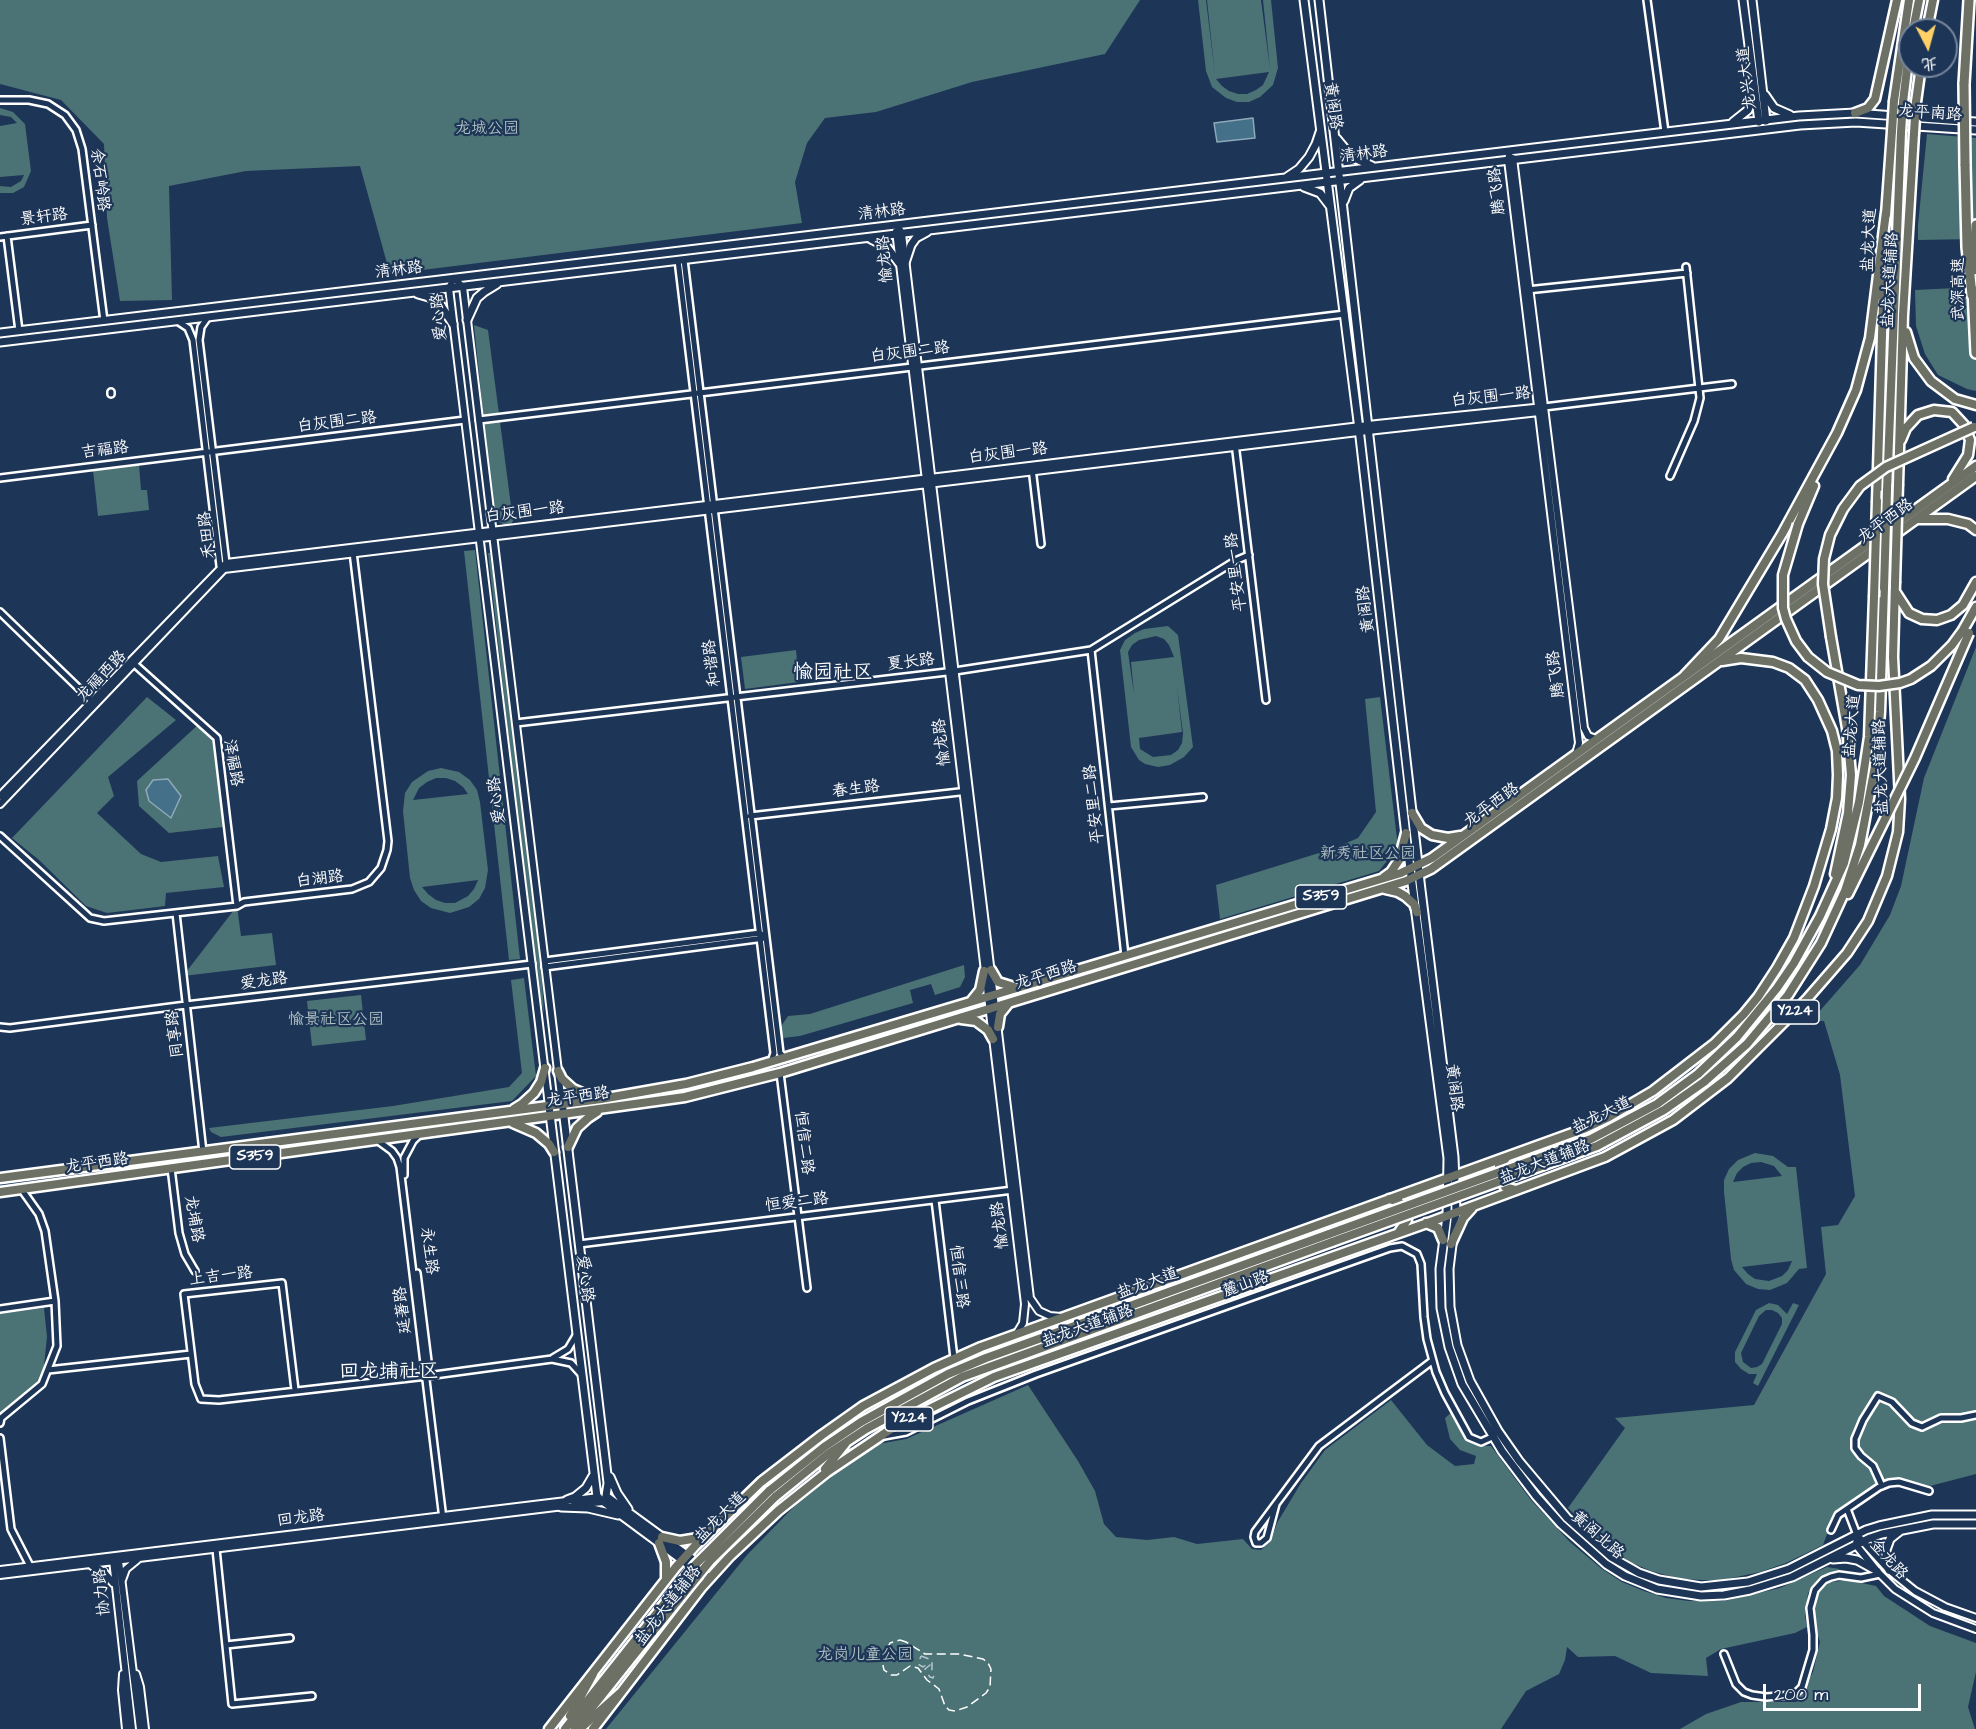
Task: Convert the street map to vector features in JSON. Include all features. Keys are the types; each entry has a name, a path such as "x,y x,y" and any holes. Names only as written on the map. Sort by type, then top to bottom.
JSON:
{"highway":[{"path":"1969,0 1964,84 1966,221 1972,295"},
{"name":"武深高速","path":"1976,225 1972,295 1976,353"}],"main road":[{"name":"黄阁路","path":"1304,0 1345,314 1406,833 1416,877 1454,1157 1447,1216"},
{"name":"黄阁路","path":"1319,0 1412,813 1414,867"},
{"name":"龙兴大道","path":"1743,0 1758,121 1764,129"},
{"name":"龙兴大道","path":"1752,0 1767,120 1764,129"},
{"path":"1855,113 1868,108 1875,99 1897,0"},
{"name":"盐龙大道","path":"564,1729 772,1494 845,1437 924,1386 977,1362 1331,1238 1591,1139 1649,1109 1701,1078 1747,1044 1769,1019 1806,969 1834,917 1860,845 1873,783 1880,712 1900,50 1909,0"},
{"path":"1915,18 1919,0"},
{"path":"1929,18 1933,0"},
{"path":"1753,79 1762,78"},
{"name":"盐龙大道","path":"1898,101 1903,78"},
{"name":"盐龙大道辅路","path":"593,1729 710,1577 738,1547 815,1481 878,1436 940,1402 993,1377 1447,1216 1615,1152 1648,1135 1692,1107 1747,1062 1820,984 1858,938 1881,894 1892,861 1898,832 1900,783 1893,657 1895,586 1903,315 1919,78"},
{"path":"1763,87 1769,103 1774,108 1789,115 1799,116"},
{"path":"1726,124 1735,121 1748,110 1754,88"},
{"name":"龙平南路","path":"1799,116 1855,113 1976,122"},
{"name":"清林路","path":"0,333 1799,116"},
{"name":"龙平南路","path":"1764,129 1827,123 1882,123 1976,130"},
{"path":"1284,178 1299,169 1309,157 1316,144 1321,126"},
{"name":"清林路","path":"0,342 1764,129"},
{"path":"1334,132 1341,146 1352,157 1365,164 1378,167"},
{"name":"盐龙大道","path":"1701,1078 1777,987 1809,939 1832,892 1850,843 1863,781 1870,711 1887,212 1897,132"},
{"path":"1343,210 1345,195 1349,188 1354,183 1369,177"},
{"path":"1239,183 1240,193"},
{"path":"1296,186 1313,189 1320,193 1332,211"},
{"path":"1685,675 1708,652 1729,623 1816,475 1856,390 1866,357 1887,212"},
{"path":"862,238 881,243 902,263 916,238 932,230"},
{"path":"467,320 477,298 492,286 504,281"},
{"path":"410,293 422,294 440,304 453,324"},
{"path":"1903,315 1911,351 1923,373 1947,394 1976,405"},
{"path":"1899,449 1906,428 1918,415 1934,410 1952,412 1968,432 1969,447 1964,464 1950,485"},
{"path":"1832,892 1848,813 1851,775 1847,728 1824,591 1824,559 1830,535 1843,509 1860,486 1886,467 1975,427"},
{"name":"龙平西路","path":"0,1178 601,1099 686,1084 771,1062 1326,896 1414,867 1464,835 1976,466"},
{"path":"1816,475 1798,524 1783,576 1783,608 1786,619 1796,641 1808,657 1827,672 1858,684 1879,686 1900,683 1931,666 1966,632 1976,615"},
{"name":"龙平西路","path":"0,1192 685,1097 780,1073 1416,877 1976,476"},
{"path":"1916,519 1948,519 1968,524 1976,530"},
{"path":"1895,586 1900,602 1909,613 1922,619 1936,620 1951,615 1963,605 1976,582"},
{"path":"1834,917 1853,885 1915,758 1976,607"},
{"name":"盐龙大道辅路","path":"549,1729 663,1584 704,1537 748,1493 791,1458 863,1406 954,1358 1016,1334 1389,1198 1566,1137 1607,1118 1653,1091 1695,1060 1729,1030 1758,997 1786,953 1800,923 1822,859 1837,798 1838,762 1832,731 1824,710 1805,680 1789,668 1773,662 1732,659 1717,663"},
{"path":"1412,813 1421,828 1432,835 1448,838 1464,835"},
{"path":"1383,878 1391,872 1399,860 1406,833"},
{"name":"黄阁路","path":"1416,877 1417,912 1456,1212"},
{"path":"1381,889 1391,890 1404,896 1413,904 1417,912"},
{"path":"1326,896 1329,905"},
{"path":"1151,948 1154,958"},
{"path":"965,1004 972,1000 980,990 988,971 1002,985 1021,987"},
{"path":"998,1028 1000,1014 1010,1003"},
{"path":"955,1019 976,1021 988,1030 993,1039"},
{"path":"507,1111 522,1104 534,1093 541,1082 544,1068"},
{"path":"558,1071 573,1089 590,1097 601,1099"},
{"name":"爱心路","path":"562,1104 606,1461 608,1483 602,1498"},
{"name":"爱心路","path":"549,1106 594,1470 602,1498"},
{"path":"567,1144 582,1123 595,1113 606,1109"},
{"path":"510,1123 536,1133 554,1147 556,1138 560,1136 563,1136 567,1144"},
{"path":"1507,1157 1499,1166 1499,1177 1505,1187 1516,1190"},
{"path":"1389,1198 1399,1202 1406,1210 1406,1225 1398,1233"},
{"path":"1425,1223 1438,1227 1447,1242 1475,1205"},
{"name":"黄阁北路","path":"1456,1212 1440,1269 1440,1295 1447,1341 1462,1384 1492,1437 1536,1496 1575,1537 1606,1564 1625,1576 1646,1585 1679,1594 1724,1595 1778,1582 1860,1543 1907,1528 1946,1523 1976,1524"},
{"name":"黄阁北路","path":"1447,1216 1451,1320 1461,1357 1476,1392 1498,1431 1531,1476 1568,1518 1611,1557 1639,1573 1669,1583 1723,1586 1762,1578 1789,1569 1879,1526 1905,1519 1939,1515 1976,1515"},
{"path":"791,1458 845,1437"},
{"path":"815,1481 845,1437"},
{"path":"606,1461 617,1493 636,1518 660,1540 666,1562 663,1584 671,1584 682,1589 687,1596 687,1606"},
{"path":"567,1500 586,1488 594,1470"},
{"path":"602,1498 636,1518"},
{"path":"602,1498 624,1518 705,1569 710,1577"},
{"path":"561,1507 588,1508 624,1518"},
{"path":"714,1527 712,1537 717,1545 726,1549 738,1547"},
{"path":"1889,1570 1885,1559 1887,1546 1893,1536 1907,1528"},
{"path":"660,1540 680,1541 704,1537"},
{"path":"1824,1562 1841,1558 1852,1559 1868,1564 1878,1573"},
{"name":"盐龙大道","path":"577,1729 626,1658"},
{"path":"564,1729 592,1674"},
{"path":"577,1729 619,1694"}],"street":[{"path":"1647,0 1665,132"},
{"name":"余石岭路","path":"0,100 42,102 60,111 73,124 82,148 104,321"},
{"name":"腾飞路","path":"1510,151 1579,743 1576,754"},
{"path":"982,214 983,224"},
{"name":"景轩路","path":"0,237 92,225"},
{"name":"愉龙路","path":"897,225 991,996 993,1039 1014,1190 1032,1303 1044,1314 1064,1317"},
{"path":"8,236 19,331"},
{"name":"和谐路","path":"681,260 762,937 774,1053 771,1062"},
{"path":"1527,290 1686,270 1700,398 1698,411 1670,476"},
{"name":"爱心路","path":"549,1106 453,324 449,288 454,278 463,286 562,1104"},
{"name":"白灰围二路","path":"479,420 1345,314"},
{"name":"禾田路","path":"209,317 201,327 199,340 209,452"},
{"name":"禾田路","path":"177,321 188,328 193,340 223,566"},
{"path":"1540,409 1732,384"},
{"name":"腾飞路","path":"1540,409 1584,728 1588,736 1596,739"},
{"name":"白灰围一路","path":"223,566 1540,409"},
{"name":"白灰围二路","path":"209,452 465,420"},
{"name":"平安里一路","path":"1235,444 1266,700"},
{"name":"吉福路","path":"0,478 209,452"},
{"path":"1032,468 1041,544"},
{"name":"白湖路","path":"0,836 90,918 104,921 237,906 244,902 352,889 361,886 376,875 385,860 388,841 353,550"},
{"name":"夏长路","path":"516,723 951,672 1090,650 1235,561 1249,555"},
{"name":"龙福西路","path":"0,796 223,566"},
{"path":"0,612 93,702"},
{"name":"平安里二路","path":"1090,650 1125,956"},
{"name":"泽福路","path":"132,662 217,738 237,906"},
{"name":"龙福西路","path":"0,804 93,702"},
{"name":"春生路","path":"748,817 966,791"},
{"path":"1109,806 1203,797"},
{"name":"同享路","path":"176,913 203,1152"},
{"path":"545,964 762,937"},
{"name":"和谐路","path":"762,937 780,1053 784,1058"},
{"name":"爱龙路","path":"0,1027 10,1028 532,964"},
{"name":"愉龙路","path":"992,1008 998,1028 1025,1310 1023,1323 1016,1334"},
{"name":"恒信二路","path":"780,1073 807,1288"},
{"name":"永生路","path":"419,1135 408,1148 404,1167 429,1369 427,1376"},
{"name":"延著路","path":"377,1140 392,1151 400,1167 443,1518"},
{"name":"龙埔路","path":"171,1168 179,1233 185,1254 195,1271"},
{"path":"0,1423 1,1418 42,1384 57,1346 55,1300 45,1231 39,1215 22,1190"},
{"name":"恒爱二路","path":"579,1244 1014,1190"},
{"name":"恒信三路","path":"935,1200 954,1358"},
{"name":"麓山路","path":"878,1436 906,1432 1000,1387 1396,1246 1413,1250 1420,1258 1423,1269 1424,1317 1432,1361 1445,1393 1467,1435 1478,1442 1492,1437"},
{"path":"1325,1259 1329,1270"},
{"name":"上吉一路","path":"295,1390 282,1283 184,1294 195,1384 201,1398 219,1400 552,1359 571,1363 582,1375"},
{"path":"0,1309 55,1300"},
{"path":"552,1359 568,1349 577,1334"},
{"path":"48,1370 191,1354"},
{"path":"1276,1504 1267,1538 1258,1544 1254,1541 1254,1533 1308,1459 1325,1441 1432,1361"},
{"path":"1882,1486 1873,1466 1861,1456 1856,1448 1855,1439 1863,1420 1878,1396 1892,1402 1912,1423 1922,1427 1941,1418 1976,1415"},
{"path":"0,1438 11,1529 30,1566"},
{"path":"1831,1530 1838,1515 1889,1483 1899,1482 1929,1491"},
{"name":"回龙路","path":"0,1570 115,1559 443,1518 561,1507 602,1498"},
{"name":"回龙路","path":"0,1575 86,1565 115,1559 216,1549 567,1500 602,1498"},
{"path":"1847,1509 1857,1535"},
{"name":"金龙路","path":"1857,1535 1878,1573 1895,1589 1924,1609 1950,1621 1976,1629"},
{"name":"金龙路","path":"1860,1543 1889,1570 1929,1599 1976,1618"},
{"path":"216,1549 232,1704 312,1696"},
{"path":"86,1565 104,1571 118,1585 130,1564 141,1558"},
{"name":"协力路","path":"115,1559 128,1664"},
{"path":"1724,1654 1736,1684 1744,1692 1766,1696 1794,1695 1802,1687 1813,1650 1810,1608 1815,1590 1824,1580 1831,1577 1839,1575 1861,1578 1878,1573"},
{"path":"226,1644 290,1638"},
{"path":"126,1729 122,1690 128,1664"},
{"path":"128,1664 132,1729"},
{"path":"128,1664 140,1729"},
{"path":"128,1664 140,1687 145,1729"}],"green space":[{"name":"龙城公园","path":"0,0 1140,0 1105,54 972,82 876,112 825,118 807,143 795,182 802,223 390,274 360,166 246,171 169,186 172,300 120,301 107,218 104,144 61,100 0,84"},
{"path":"1198,0 1206,0 1215,75 1207,0 1261,0 1270,69 1263,0 1271,0 1278,68 1273,85 1260,97 1249,102 1237,102 1226,98 1212,87 1206,71","holes":["1269,72 1263,85 1247,94 1238,94 1229,91 1216,79"]},
{"path":"0,108 13,112 25,124 31,171 24,187 13,193 0,193 0,186 11,187 21,181 24,175 0,177 0,126 17,123 11,117 0,115"},
{"path":"1927,134 1976,138 1976,239 1918,240"},
{"path":"1976,287 1976,391 1938,375 1925,354 1916,326 1915,290"},
{"path":"474,325 488,330 513,521 509,528 498,521 492,501"},
{"path":"139,464 141,490 147,490 149,510 98,516 93,470"},
{"path":"475,550 520,959 509,960 464,551"},
{"path":"488,553 490,553 501,630 544,1013 536,981"},
{"path":"1168,626 1178,635 1193,747 1184,757 1170,765 1158,767 1139,760 1131,747 1120,650 1125,640 1144,629","holes":["1156,636 1164,639 1174,657 1131,662 1134,694 1128,652 1139,640","1177,687 1183,733 1182,743 1171,755 1153,757 1140,749 1139,738 1182,732"]},
{"path":"1976,647 1976,1474 1930,1486 1894,1479 1875,1487 1834,1515 1823,1545 1786,1563 1760,1572 1722,1580 1702,1580 1681,1579 1651,1571 1632,1563 1607,1546 1568,1508 1625,1428 1615,1418 1754,1405 1826,1274 1821,1227 1838,1225 1855,1196 1840,1075 1824,1021 1811,1021 1860,965 1890,915 1901,886 1924,778"},
{"path":"796,650 799,682 745,689 741,657"},
{"path":"147,697 176,720 108,777 114,796 97,813 141,854 161,862 218,856 224,887 166,893 165,906 107,913 86,906 39,860 12,838"},
{"name":"新秀社区公园","path":"1380,697 1398,847 1379,871 1220,919 1216,885 1335,848 1358,838 1376,812 1365,699"},
{"path":"200,723 217,738 223,827 169,833 139,806 137,781"},
{"path":"441,768 459,772 470,780 477,790 480,802 488,870 485,888 479,899 469,907 450,913 431,908 421,901 410,878 403,811 405,793 412,782 428,771","holes":["436,778 455,781 468,794 413,800 419,788","478,880 468,896 455,903 436,900 422,887"]},
{"path":"237,906 241,936 272,933 276,965 183,976"},
{"path":"964,965 965,977 960,987 935,995 931,984 910,990 913,1003 800,1036 783,1038 780,1028 788,1016 810,1014"},
{"path":"524,978 536,1076 512,1101 221,1137 211,1132 209,1128 393,1106 509,1087 522,1073 511,980"},
{"name":"愉景社区公园","path":"361,995 366,1040 312,1046 307,1001"},
{"path":"1755,1153 1773,1156 1788,1167 1796,1167 1807,1268 1799,1269 1787,1283 1770,1290 1758,1289 1746,1284 1734,1270 1731,1259 1724,1180 1729,1169 1738,1160","holes":["1761,1162 1774,1166 1782,1176 1733,1182 1743,1167","1792,1261 1782,1276 1769,1281 1755,1279 1742,1267"]},
{"path":"1769,1303 1778,1305 1787,1314 1793,1303 1799,1305 1758,1386 1753,1383 1757,1374 1749,1374 1735,1362 1735,1352 1756,1310","holes":["1766,1310 1772,1310 1782,1318 1782,1324 1762,1364 1751,1368 1743,1362 1741,1353 1759,1316"]},
{"path":"44,1308 47,1337 42,1384 0,1417 0,1314"},
{"name":"龙岗儿童公园","path":"1028,1385 1078,1461 1095,1491 1104,1524 1116,1537 1147,1540 1174,1537 1197,1544 1243,1539 1252,1549 1261,1550 1271,1541 1277,1523 1301,1483 1325,1450 1391,1400 1427,1445 1455,1466 1474,1464 1476,1456 1460,1450 1450,1439 1445,1418 1453,1411 1465,1433 1479,1446 1491,1446 1531,1500 1570,1542 1602,1569 1622,1582 1644,1591 1666,1598 1689,1601 1724,1601 1780,1588 1827,1567 1840,1569 1821,1579 1808,1593 1805,1616 1807,1627 1795,1633 1721,1649 1706,1658 1708,1676 1651,1673 1615,1656 1578,1657 1567,1647 1559,1674 1526,1691 1501,1729 606,1729 747,1555 814,1486 878,1444 906,1439"},
{"path":"1847,1580 1876,1586 1884,1596 1930,1626 1976,1643 1976,1672 1968,1707 1975,1729 1680,1729 1706,1714 1741,1702 1797,1702 1813,1672 1820,1642 1812,1616 1817,1595 1826,1583"}],"water":[{"path":"1253,118 1255,138 1217,142 1214,123"},
{"path":"168,779 181,796 171,818 149,801 146,790 153,780"}],"ferry route":[{"path":"921,1656 932,1660 933,1678 925,1669 930,1665 929,1663 923,1667 918,1664 921,1656"}],"railway":[{"path":"900,1640 925,1654 959,1654 983,1659 991,1669 990,1687 986,1693 967,1707 955,1711 949,1710 945,1706 939,1689 927,1680 918,1668 910,1666 897,1675 891,1675 884,1670 882,1661 890,1643 900,1640"}],"district":[{"name":"愉园社区","path":"833,674"},
{"name":"回龙埔社区","path":"389,1373"}]}
